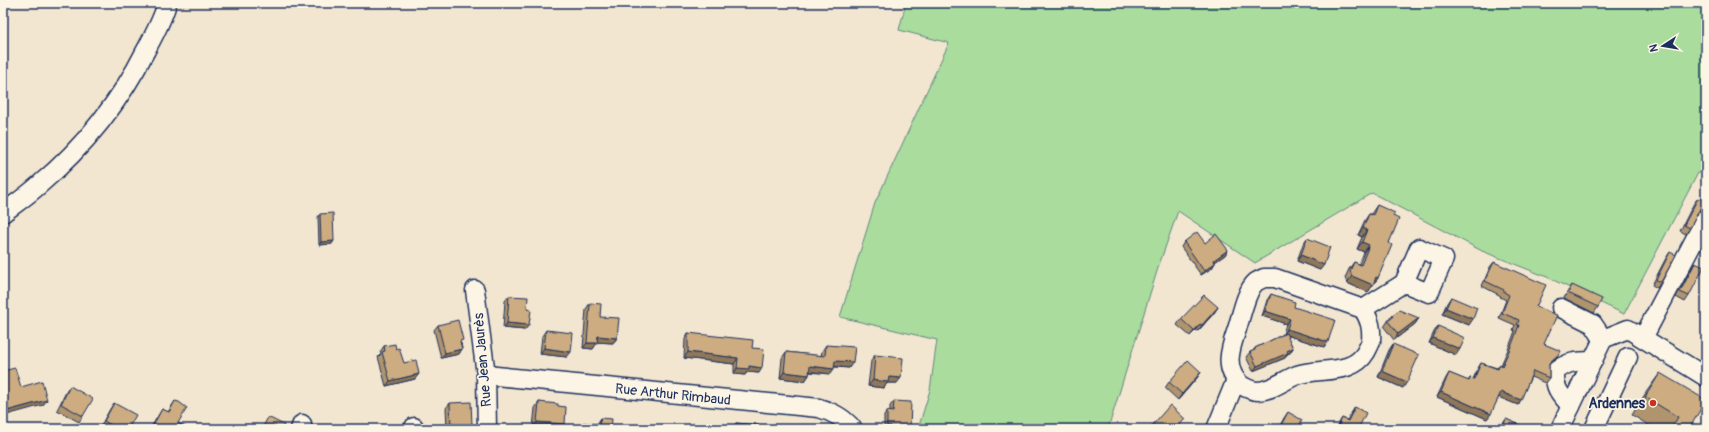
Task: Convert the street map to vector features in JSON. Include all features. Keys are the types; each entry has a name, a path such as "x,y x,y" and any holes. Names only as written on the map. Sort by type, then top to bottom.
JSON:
{"street":[{"path":"3,213 39,186 60,166 85,141 111,108 140,63 167,3"},
{"path":"1636,334 1706,218"},
{"path":"1264,278 1275,278 1363,309 1369,318 1372,331 1370,344 1363,357 1353,366 1340,369 1318,370 1298,375 1269,388 1257,391 1245,388 1236,380 1231,371 1229,361 1230,350 1249,292 1256,282 1264,278"},
{"path":"1363,309 1404,283"},
{"name":"Rue Jean Jaurès","path":"475,290 486,375 487,429"},
{"path":"1561,308 1594,324 1603,340"},
{"path":"1603,340 1636,334 1706,377"},
{"path":"1560,429 1603,340"},
{"path":"1594,429 1628,357"},
{"path":"1571,406 1559,392 1554,383 1555,372 1562,366 1574,361 1593,361"},
{"name":"Rue Arthur Rimbaud","path":"486,375 819,408 837,415 853,429"},
{"path":"1216,429 1236,380"}],"green space":[{"path":"906,3 1706,3 1706,173 1698,173 1624,314 1547,277 1482,251 1372,193 1255,263 1178,211 1158,268 1108,429 918,429 930,390 937,340 840,317 875,203 949,43 899,30"}],"building":[{"path":"1698,198 1706,201 1706,204 1701,207 1690,228 1684,225"},
{"path":"1377,205 1395,213 1393,216 1399,219 1389,243 1392,245 1378,278 1376,277 1373,285 1352,276 1350,271 1354,262 1361,265 1369,245 1362,242 1367,230 1363,228 1369,214 1373,215"},
{"path":"333,213 334,241 321,242 320,214"},
{"path":"1197,232 1205,243 1216,234 1228,250 1214,260 1215,263 1204,271 1184,242"},
{"path":"1307,238 1330,247 1324,265 1301,255"},
{"path":"1670,252 1676,255 1661,282 1656,280"},
{"path":"1494,262 1546,285 1536,307 1557,315 1544,344 1561,351 1549,363 1549,378 1533,371 1521,400 1501,392 1491,414 1441,392 1449,373 1469,381 1470,378 1474,379 1481,363 1498,369 1500,364 1502,366 1513,342 1519,325 1517,325 1519,320 1502,313 1509,295 1504,292 1504,290 1485,281"},
{"path":"1695,263 1704,267 1689,296 1680,292"},
{"path":"1572,285 1602,299 1598,307 1568,293"},
{"path":"1271,294 1295,302 1294,307 1335,320 1328,342 1287,329 1290,319 1265,311"},
{"path":"1204,295 1218,307 1202,325 1200,324 1194,331 1181,319"},
{"path":"509,296 528,297 527,309 531,310 529,325 507,323"},
{"path":"1451,297 1477,308 1473,319 1446,308"},
{"path":"590,303 601,304 600,317 619,318 617,338 598,336 597,343 587,343"},
{"path":"1399,310 1419,318 1398,334 1388,321 1393,317 1392,315"},
{"path":"458,320 463,340 460,341 462,349 445,353 438,325"},
{"path":"1438,326 1465,338 1460,349 1433,338"},
{"path":"546,330 573,333 571,352 544,348"},
{"path":"688,333 753,340 752,348 764,349 762,368 749,366 749,369 737,368 738,358 688,352"},
{"path":"1286,333 1293,348 1287,351 1288,353 1257,366 1250,352 1255,350 1255,348"},
{"path":"395,344 396,349 399,348 404,363 416,360 419,374 390,381 382,352 385,351 384,346"},
{"path":"1393,344 1419,355 1407,382 1382,371"},
{"path":"826,345 855,347 853,362 835,361 834,369 810,366 809,375 784,372 786,352 825,356"},
{"path":"875,355 903,358 901,378 889,377 888,382 873,380"},
{"path":"1188,360 1201,372 1182,394 1169,382"},
{"path":"15,368 21,387 42,381 47,400 3,412 3,371"},
{"path":"1660,373 1706,400 1689,429 1671,429 1678,417 1645,397"},
{"path":"70,386 93,399 83,416 61,404"},
{"path":"175,401 187,408 178,423 189,429 151,429 162,409 169,412"},
{"path":"894,401 911,402 910,429 891,429 891,426 887,426 887,411 893,412"},
{"path":"471,402 472,425 451,426 450,403"},
{"path":"539,402 558,404 558,406 566,407 565,424 537,422"},
{"path":"114,403 136,415 128,429 118,429 104,421"},
{"path":"1170,405 1185,419 1176,429 1151,429 1150,428"},
{"path":"1355,407 1366,413 1358,429 1337,429 1342,418 1348,421"},
{"path":"1288,412 1302,420 1299,426 1304,429 1279,429"},
{"path":"268,417 284,425 282,429 262,429"},
{"path":"601,418 612,419 611,429 583,429 583,423 599,424"},
{"path":"1506,419 1529,429 1502,429"},
{"path":"736,423 796,429 692,429 693,424 735,428"},
{"path":"335,424 344,429 329,429 330,427 333,428"}],"place":[{"name":"Ardennes","path":"1653,403"}]}
